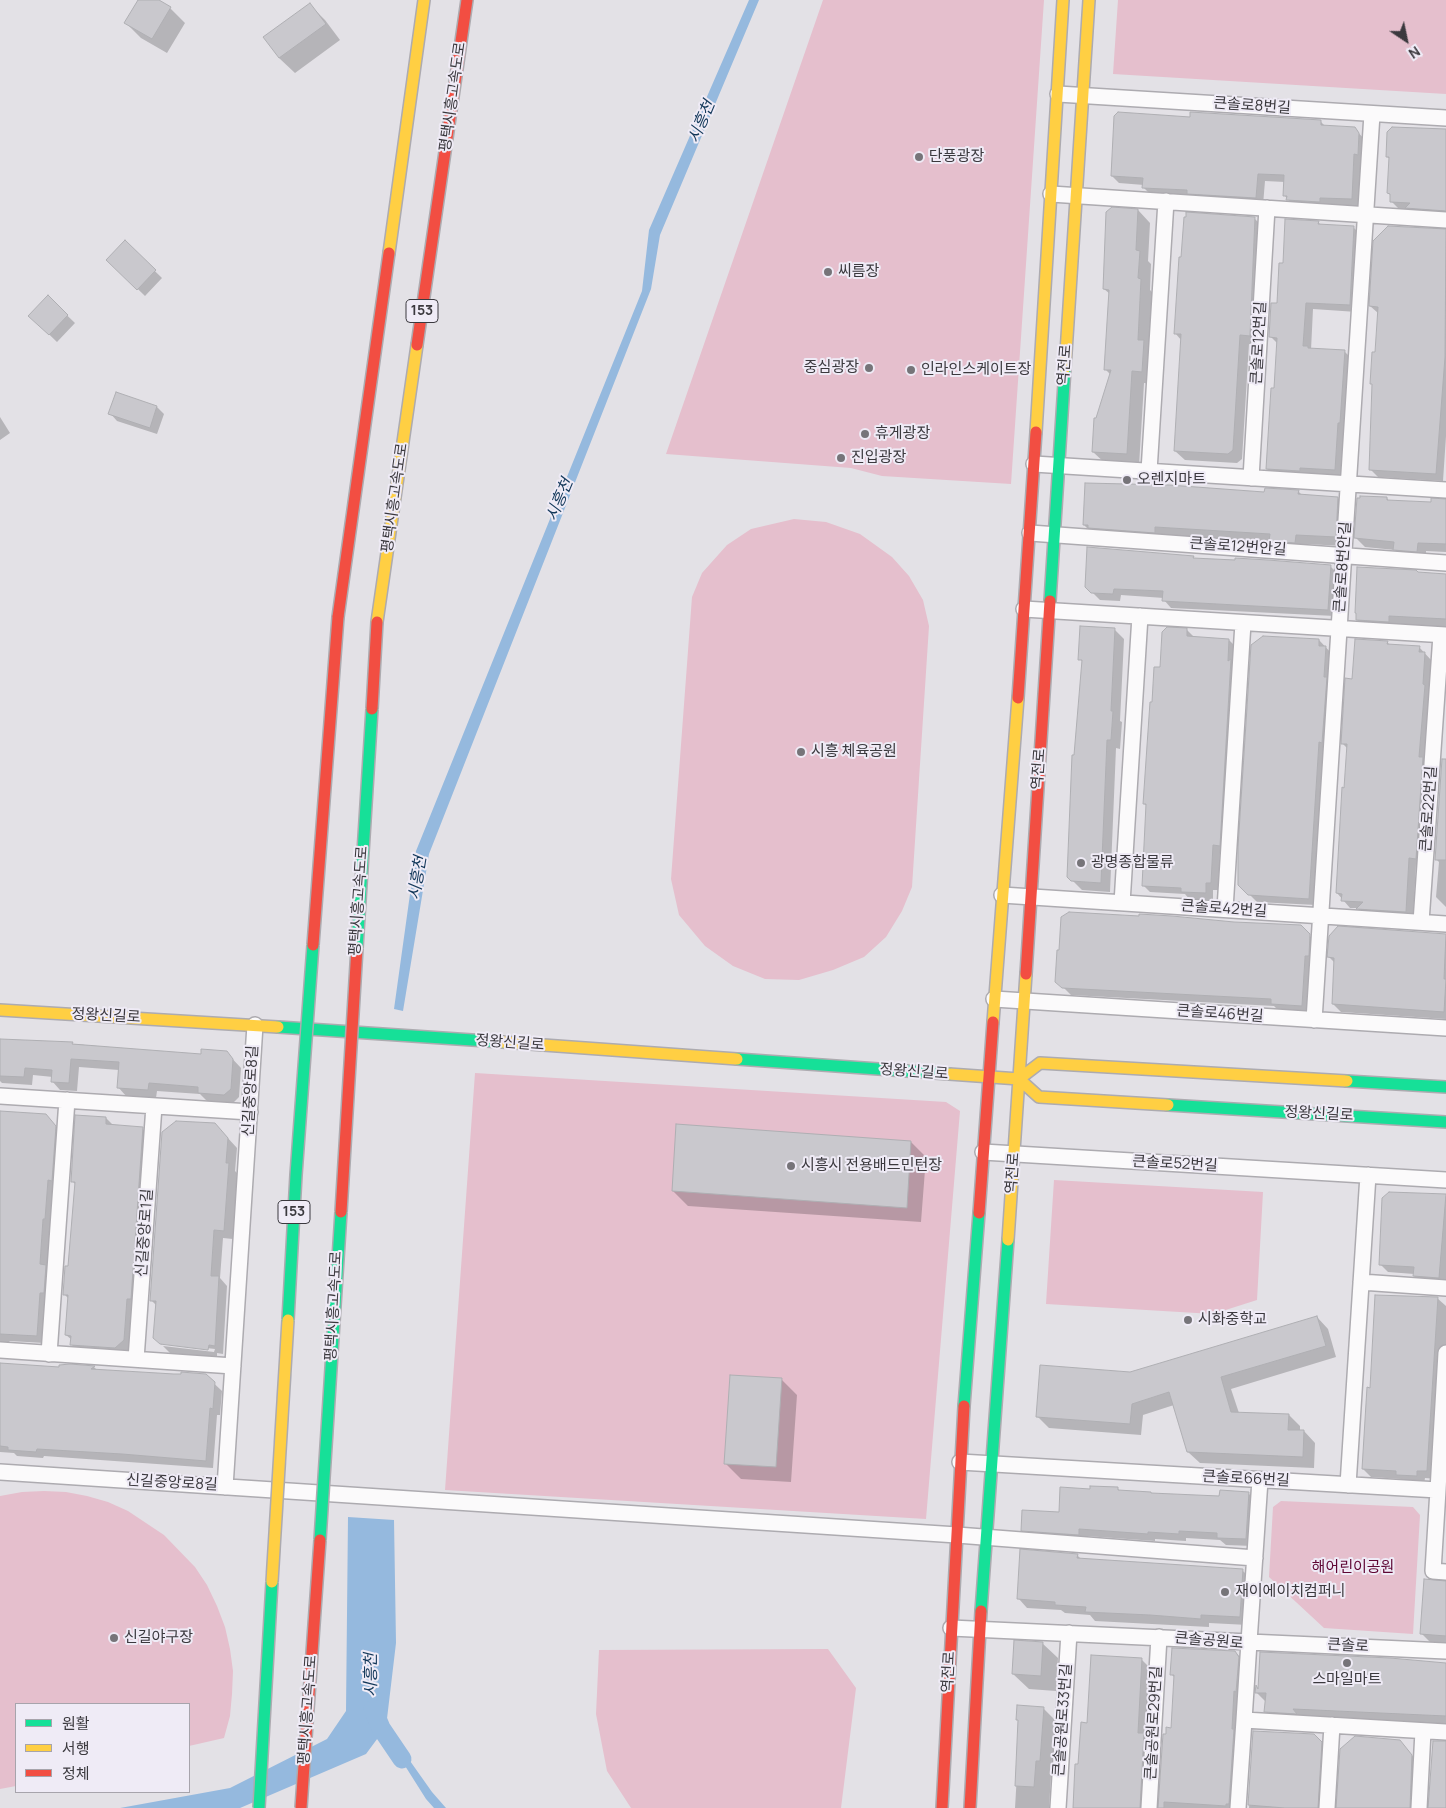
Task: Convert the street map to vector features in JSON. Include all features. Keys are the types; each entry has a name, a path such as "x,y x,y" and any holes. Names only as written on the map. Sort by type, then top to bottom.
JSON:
{"main road":[{"name":"153","path":"258,1808 296,1175 338,617 424,0"},
{"name":"평택시흥고속도로","path":"301,1808 326,1460 377,622 467,0"},
{"name":"역전로","path":"942,1808 960,1462 1030,533 1064,0"},
{"name":"역전로","path":"970,1808 980,1629 1014,1154 1089,0"},
{"name":"정왕신길로","path":"0,1010 255,1025 1019,1079 1039,1098 1446,1122"},
{"path":"1019,1079 1040,1063 1446,1087"}],"street":[{"name":"큰솔로8번길","path":"1058,94 1446,118"},
{"name":"큰솔로8번안길","path":"1314,1020 1372,114"},
{"path":"1051,194 1446,220"},
{"path":"1149,471 1166,201"},
{"name":"큰솔로12번길","path":"1251,478 1267,208"},
{"path":"1034,464 1446,490"},
{"name":"큰솔로12번안길","path":"1030,533 1446,562"},
{"name":"큰솔로22번길","path":"1024,609 1443,635 1440,742 1421,922"},
{"path":"1122,903 1140,616"},
{"path":"1225,910 1243,623"},
{"name":"큰솔로42번길","path":"1002,895 1446,924"},
{"name":"큰솔로46번길","path":"994,999 1446,1028"},
{"name":"신길중앙로8길","path":"0,1472 225,1487 255,1025"},
{"path":"0,1096 250,1112"},
{"path":"49,1354 67,1100"},
{"name":"신길중앙로1길","path":"136,1360 154,1106"},
{"name":"큰솔로52번길","path":"983,1152 1446,1180"},
{"path":"1348,1485 1368,1175"},
{"path":"1361,1282 1446,1288"},
{"path":"0,1350 234,1366"},
{"path":"1446,1353 1433,1571 1446,1572"},
{"name":"큰솔로66번길","path":"960,1462 1438,1490"},
{"path":"1249,1642 1260,1480"},
{"path":"225,1487 957,1535 1255,1558"},
{"name":"큰솔공원로","path":"951,1628 1249,1642 1238,1808"},
{"name":"큰솔공원로33번길","path":"1058,1808 1068,1633"},
{"name":"큰솔공원로29번길","path":"1149,1808 1159,1637"},
{"name":"큰솔로","path":"1249,1642 1446,1651"},
{"path":"1244,1720 1446,1732"},
{"path":"1327,1808 1332,1725"},
{"path":"1419,1808 1423,1731"}],"green space":[{"path":"823,0 1044,0 1011,484 882,476 851,468 666,454"},
{"path":"1118,0 1446,0 1446,94 1113,74"},
{"name":"시흥 체육공원","path":"794,519 826,522 860,534 892,557 909,576 923,600 929,626 912,887 902,911 886,937 864,957 833,970 799,980 765,979 733,966 705,946 679,915 671,879 692,597 702,573 727,545 751,529"},
{"path":"475,1073 946,1102 960,1111 926,1519 445,1490"},
{"path":"1054,1180 1263,1192 1257,1300 1213,1314 1046,1304"},
{"name":"신길야구장","path":"22,1492 66,1492 108,1502 128,1511 164,1535 195,1567 207,1585 217,1606 225,1627 230,1649 233,1671 232,1694 230,1716 224,1738 190,1746 190,1703 15,1703 15,1786 0,1789 0,1496"},
{"name":"해어린이공원","path":"1281,1501 1413,1507 1420,1515 1413,1634 1324,1628 1269,1577 1273,1507"},
{"path":"828,1649 856,1688 841,1808 631,1808 607,1771 596,1714 599,1650"}],"water":[{"path":"749,0 759,0 660,235 651,289 429,854 403,1011 394,1009 416,851 642,291 649,230"},
{"path":"348,1517 394,1520 396,1643 386,1727 432,1792 446,1808 434,1808 426,1799 383,1731 366,1754 240,1808 120,1808 230,1788 327,1739 346,1711"}],"building":[{"path":"138,0 159,0 171,7 152,39 124,23"},
{"path":"310,3 326,24 279,58 263,37"},
{"path":"1118,112 1190,117 1190,112 1321,120 1321,125 1355,127 1359,133 1358,155 1354,154 1352,199 1320,198 1320,202 1286,200 1287,196 1283,196 1284,175 1258,174 1256,198 1187,194 1187,190 1142,188 1143,178 1111,176 1114,116"},
{"path":"1392,127 1446,129 1446,211 1405,208 1410,203 1390,202 1390,194 1387,193 1389,157 1386,157 1387,132"},
{"path":"1112,207 1138,209 1136,250 1140,251 1138,278 1141,279 1138,340 1144,340 1142,372 1132,371 1127,454 1092,452 1094,418 1096,418 1111,370 1104,370 1109,290 1103,289 1106,212"},
{"path":"1186,212 1255,217 1250,336 1240,335 1233,450 1228,454 1174,451 1181,334 1174,334 1179,257 1181,257"},
{"path":"1285,219 1319,221 1318,224 1354,226 1350,305 1306,303 1303,346 1308,346 1308,348 1345,350 1335,470 1300,468 1300,471 1266,469 1271,388 1274,388 1277,338 1269,337 1271,303 1277,303 1279,263 1283,263"},
{"path":"1388,226 1446,229 1445,357 1436,474 1369,470 1372,384 1370,384 1372,352 1375,352 1378,307 1369,306 1373,241"},
{"path":"125,240 156,270 137,290 106,260"},
{"path":"48,295 68,315 49,335 28,316"},
{"path":"116,392 157,406 150,428 108,414"},
{"path":"1085,483 1169,485 1264,492 1265,488 1299,490 1298,494 1338,497 1336,537 1296,535 1295,543 1269,541 1270,534 1155,527 1155,533 1088,528 1088,525 1083,525"},
{"path":"1360,496 1387,497 1387,500 1431,502 1431,498 1446,499 1446,544 1418,543 1417,552 1393,550 1394,542 1354,538 1357,498 1360,498"},
{"path":"1087,547 1194,556 1193,558 1235,560 1235,558 1331,565 1328,610 1162,601 1163,591 1114,589 1113,594 1091,593 1085,587"},
{"path":"1357,567 1416,570 1418,572 1446,574 1446,619 1389,616 1389,622 1356,620"},
{"path":"1080,626 1115,628 1111,711 1113,711 1111,740 1107,740 1101,883 1071,881 1067,877 1072,755 1074,755 1082,660 1078,660"},
{"path":"1167,627 1187,628 1187,636 1229,639 1228,661 1231,659 1220,846 1213,845 1211,883 1206,883 1206,893 1181,892 1181,888 1142,886 1146,804 1143,804 1150,702 1152,702 1154,667 1160,667 1162,632"},
{"path":"1263,636 1319,639 1319,646 1326,646 1324,677 1327,677 1322,743 1319,742 1309,899 1248,895 1238,885 1238,847 1251,645"},
{"path":"1355,639 1388,641 1387,644 1420,646 1419,652 1425,652 1423,684 1425,685 1419,757 1423,757 1416,859 1409,858 1406,912 1356,909 1363,902 1341,901 1342,894 1336,893 1342,787 1344,788 1347,744 1341,744 1345,678 1352,679"},
{"path":"1442,759 1446,759 1446,860 1435,860"},
{"path":"1069,912 1139,916 1139,914 1234,922 1301,925 1310,934 1309,956 1305,956 1302,1006 1271,1004 1271,999 1062,988 1055,982 1057,950 1059,950 1061,917"},
{"path":"1338,926 1446,934 1444,1012 1332,1004 1334,958 1327,957 1329,936"},
{"path":"0,1039 73,1042 72,1044 201,1054 201,1049 227,1051 233,1059 231,1089 224,1095 198,1093 198,1087 149,1083 148,1090 117,1088 119,1062 71,1059 69,1083 51,1082 52,1070 25,1068 24,1077 0,1076"},
{"path":"0,1111 46,1114 56,1126 52,1181 48,1180 45,1219 43,1219 40,1264 46,1265 44,1293 40,1293 37,1336 0,1334"},
{"path":"75,1115 106,1117 106,1124 143,1127 131,1299 127,1299 124,1340 115,1348 70,1345 71,1336 65,1335 68,1295 63,1295 65,1266 68,1266 75,1182 71,1182"},
{"path":"176,1121 215,1123 228,1138 226,1163 229,1163 224,1231 214,1230 211,1276 219,1276 215,1346 209,1345 208,1350 160,1344 153,1338 156,1301 150,1301 162,1132"},
{"name":"시흥시 전용배드민턴장","path":"676,1124 911,1141 907,1208 672,1191"},
{"path":"1389,1192 1446,1194 1439,1278 1413,1276 1414,1267 1379,1265 1382,1198"},
{"path":"1375,1295 1438,1297 1427,1471 1417,1471 1417,1476 1396,1475 1396,1471 1362,1469 1367,1387 1370,1388"},
{"path":"1317,1316 1326,1346 1221,1377 1231,1412 1289,1414 1288,1430 1304,1430 1303,1457 1187,1452 1169,1392 1132,1404 1130,1424 1036,1417 1040,1365 1130,1372"},
{"path":"0,1363 59,1367 59,1365 70,1364 95,1366 91,1369 206,1374 215,1382 213,1409 210,1408 206,1461 37,1449 36,1452 8,1450 8,1447 0,1446"},
{"path":"730,1375 782,1378 776,1467 724,1464"},
{"path":"1090,1486 1118,1487 1118,1490 1151,1493 1219,1496 1220,1490 1249,1492 1246,1539 1217,1538 1217,1533 1179,1531 1179,1534 1148,1532 1148,1534 1079,1529 1079,1535 1021,1531 1022,1510 1059,1512 1060,1487 1090,1489"},
{"path":"1020,1549 1078,1554 1077,1558 1243,1569 1240,1617 1201,1615 1201,1619 1085,1612 1086,1607 1055,1605 1055,1602 1017,1599"},
{"path":"1424,1579 1446,1581 1446,1636 1420,1634"},
{"path":"1014,1640 1043,1642 1041,1676 1012,1674"},
{"path":"1172,1648 1235,1651 1239,1657 1236,1692 1234,1691 1232,1729 1234,1729 1229,1804 1226,1804 1226,1806 1164,1802 1164,1808 1158,1808 1163,1734 1166,1734 1166,1727 1171,1728 1174,1675 1170,1675"},
{"path":"1260,1652 1390,1658 1446,1663 1446,1716 1293,1709 1297,1714 1264,1712 1266,1693 1255,1693 1256,1685 1258,1689"},
{"path":"1091,1655 1142,1658 1138,1733 1144,1733 1140,1808 1073,1808 1075,1764 1078,1764 1081,1722 1087,1723"},
{"path":"1017,1705 1044,1707 1040,1761 1036,1761 1034,1787 1015,1786"},
{"path":"1253,1731 1314,1734 1322,1742 1318,1808 1248,1805"},
{"path":"1355,1736 1400,1740 1412,1755 1410,1808 1336,1808 1340,1749"},
{"path":"1433,1741 1446,1741 1446,1808 1428,1808"}],"waterway":[{"name":"시흥천","path":"373,1709 381,1728 402,1759"}],"traffic: fast":[{"path":"1050,601 1065,368"},
{"path":"357,948 372,709"},
{"path":"288,1320 296,1175 313,945"},
{"path":"278,1027 502,1042"},
{"path":"737,1059 949,1074"},
{"path":"1347,1081 1446,1087"},
{"path":"1168,1105 1446,1122"},
{"path":"320,1540 341,1212"},
{"path":"964,1406 979,1213"},
{"path":"981,1611 1008,1240"},
{"path":"259,1808 272,1582"}],"traffic: slow":[{"path":"389,253 424,0"},
{"path":"1036,432 1063,0"},
{"path":"1065,368 1089,0"},
{"path":"377,622 417,345"},
{"path":"993,1022 1018,698"},
{"path":"1008,1240 1026,974"},
{"path":"0,1010 278,1027"},
{"path":"502,1042 737,1059"},
{"path":"1019,1079 1040,1063 1347,1081"},
{"path":"949,1074 1019,1079 1039,1097 1168,1105"},
{"path":"272,1582 288,1320"}],"traffic: jam":[{"path":"417,345 467,0"},
{"path":"338,617 389,253"},
{"path":"1018,698 1036,432"},
{"path":"1026,974 1050,601"},
{"path":"313,945 338,617"},
{"path":"372,709 377,622"},
{"path":"341,1212 357,948"},
{"path":"979,1213 993,1022"},
{"path":"942,1808 964,1406"},
{"path":"301,1808 320,1540"},
{"path":"970,1808 981,1611"}],"place":[{"name":"단풍광장","path":"919,157"},
{"name":"씨름장","path":"828,272"},
{"name":"중심광장","path":"869,368"},
{"name":"인라인스케이트장","path":"911,370"},
{"name":"휴게광장","path":"865,434"},
{"name":"진입광장","path":"841,458"},
{"name":"오렌지마트","path":"1127,480"},
{"name":"시흥 체육공원","path":"801,752"},
{"name":"광명종합물류","path":"1081,863"},
{"name":"시흥시 전용배드민턴장","path":"791,1166"},
{"name":"시화중학교","path":"1188,1320"},
{"name":"재이에이치컴퍼니","path":"1225,1592"},
{"name":"신길야구장","path":"114,1638"},
{"name":"스마일마트","path":"1347,1663"}]}
